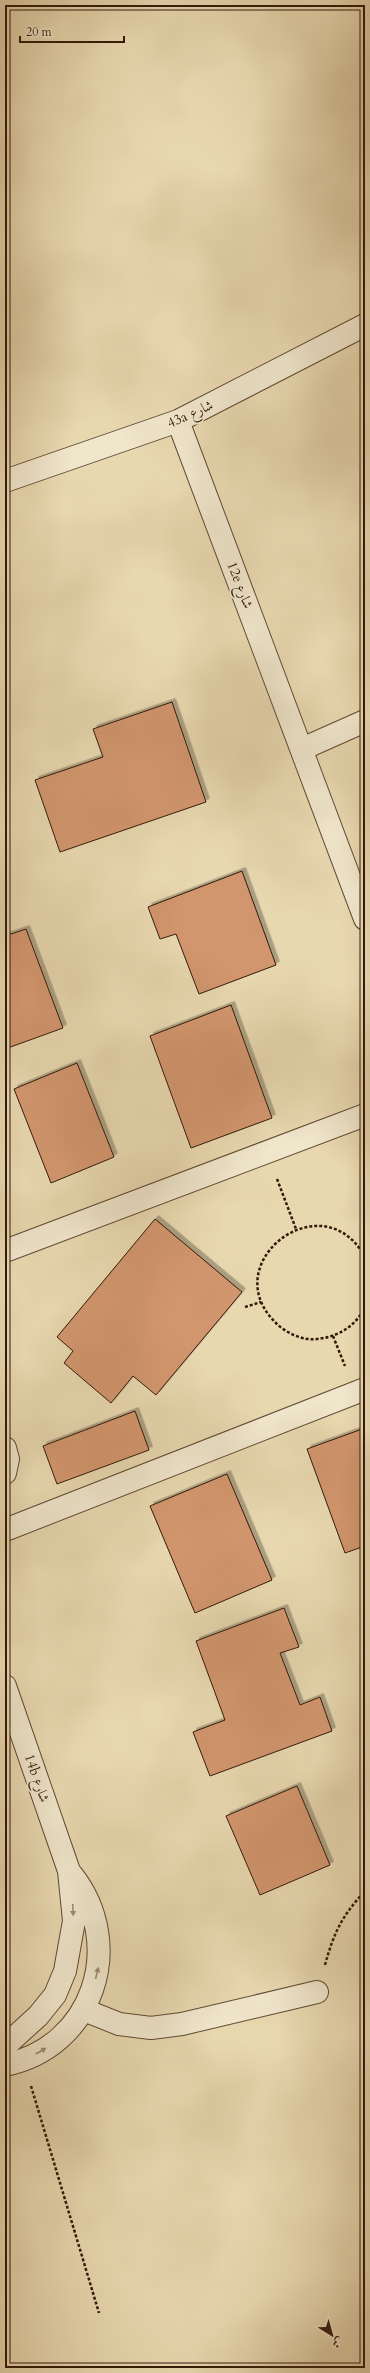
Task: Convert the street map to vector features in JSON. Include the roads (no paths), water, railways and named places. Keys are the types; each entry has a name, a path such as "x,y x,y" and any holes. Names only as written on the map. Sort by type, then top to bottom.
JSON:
{"street":[{"name":"43a شارع","path":"5,481 178,421 365,326"},
{"name":"12e شارع","path":"178,421 365,919"},
{"path":"302,749 365,721"},
{"path":"5,1251 365,1116"},
{"path":"5,1530 365,1389"},
{"path":"5,1448 8,1459 5,1473"},
{"name":"14b شارع","path":"5,1686 69,1871 74,1921 65,1971 55,1995 38,2016 5,2046"},
{"name":"14b شارع","path":"69,1871 82,1888 93,1908 98,1929 100,1951 98,1972 84,2010"},
{"path":"14,2063 48,2047 84,2010 119,2024 151,2028 182,2024 317,1992"}]}
